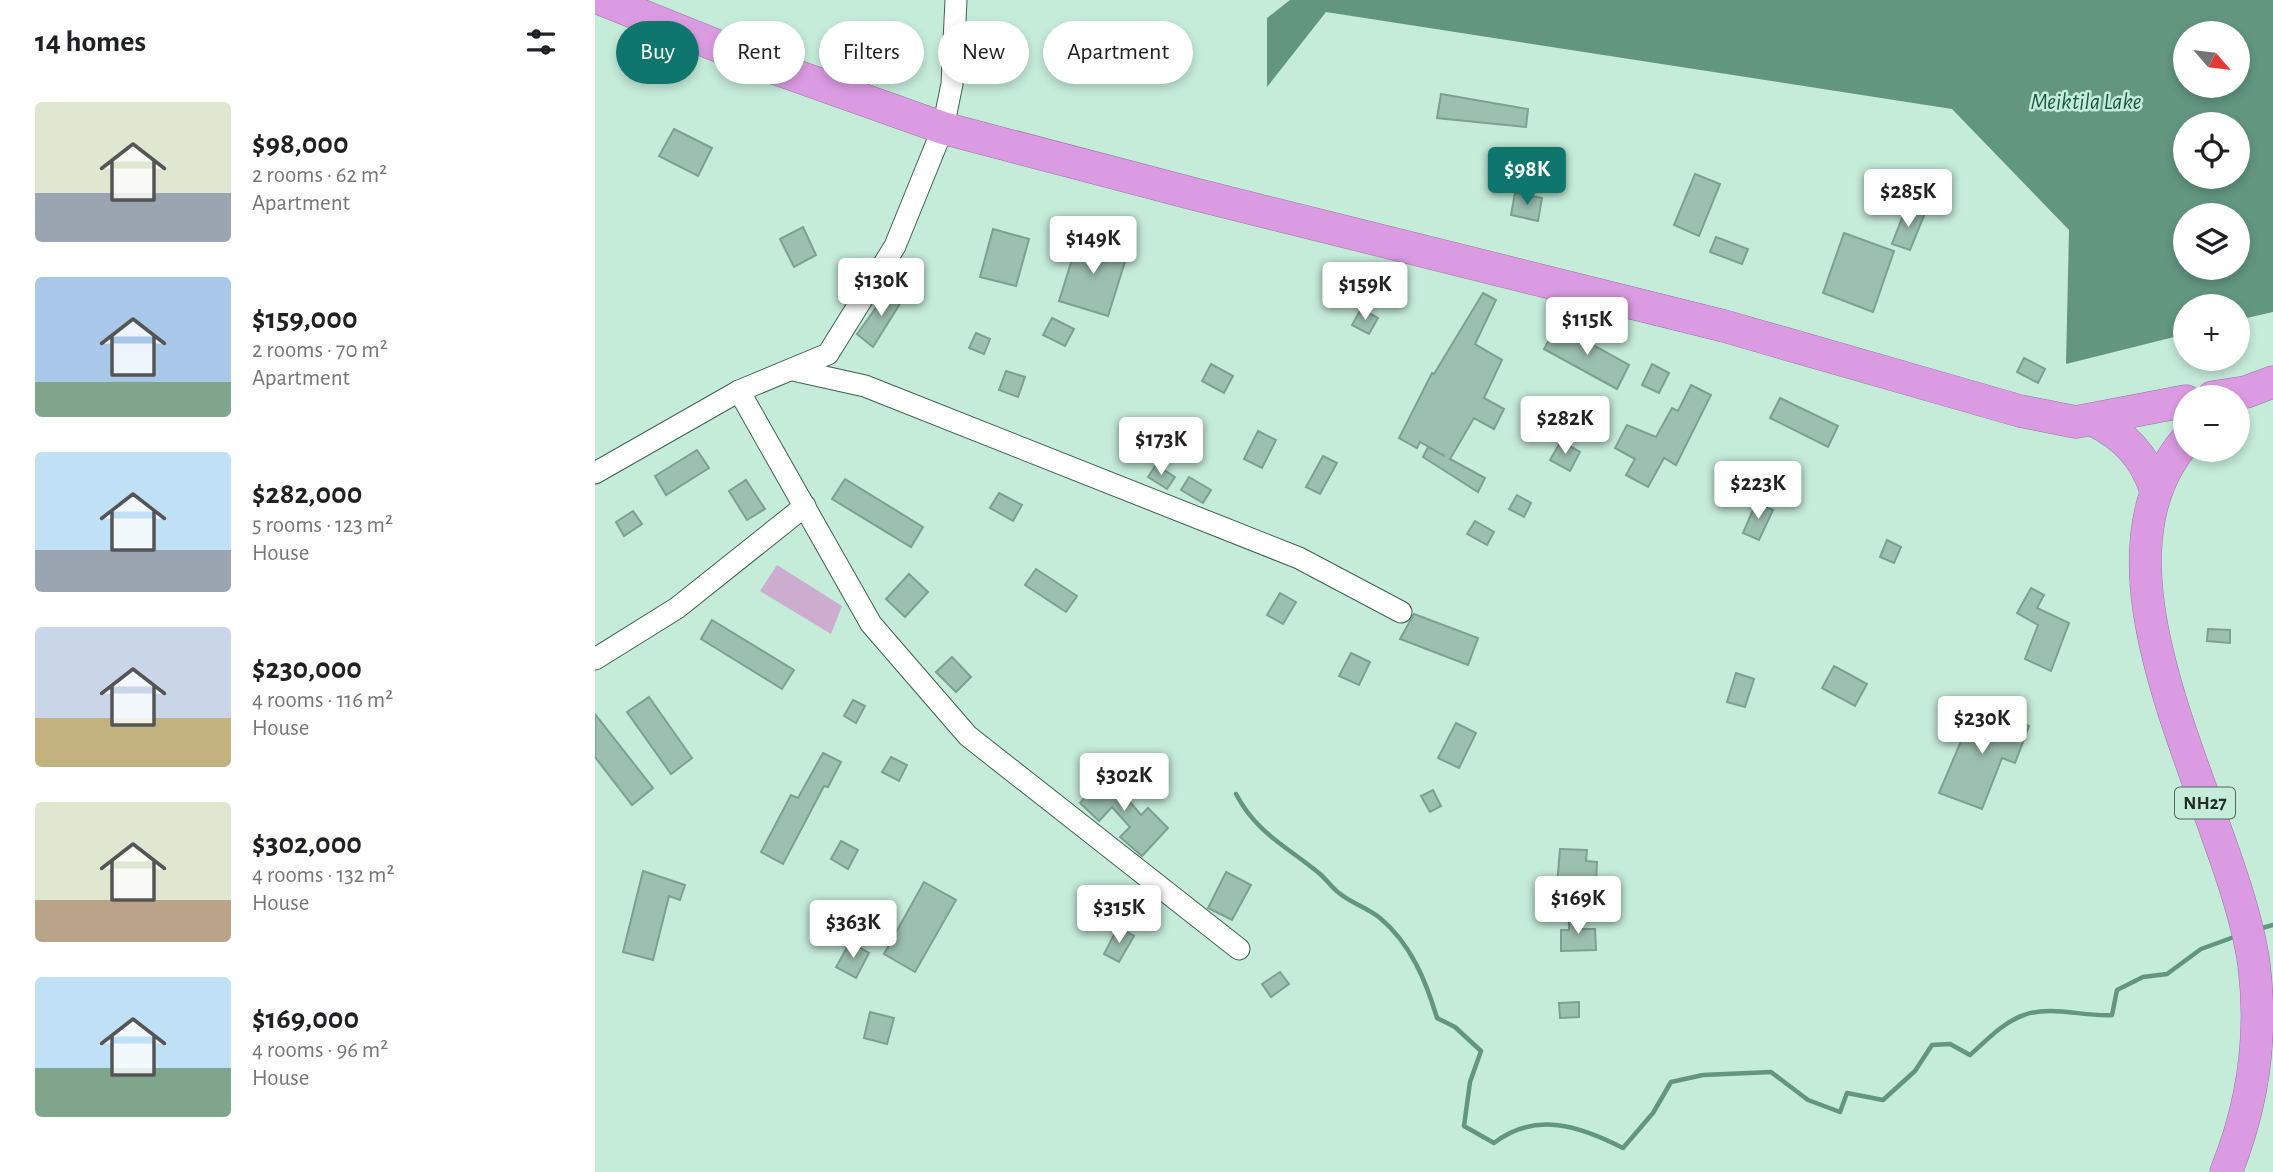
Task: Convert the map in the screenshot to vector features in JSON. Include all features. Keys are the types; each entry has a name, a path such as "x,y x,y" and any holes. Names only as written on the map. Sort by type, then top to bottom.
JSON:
{"highway":[{"path":"603,0 763,64 943,128 1198,195 1724,326 2020,411 2076,422 2095,421 2173,404"},
{"path":"2095,421 2122,436 2133,447 2143,460 2155,488"},
{"name":"NH27","path":"2173,460 2155,488 2146,542 2151,624 2169,696 2237,892 2254,965 2256,1064 2248,1109 2226,1172"}],"street":[{"path":"595,473 740,391 828,354 895,246 943,128 952,84 956,0"},
{"path":"793,370 865,386 1261,542 1299,558 1401,612"},
{"path":"740,391 871,625 968,736 1238,949"},
{"path":"595,659 677,608 805,506"}],"shaded area":[{"path":"777,565 842,606 831,634 760,591"}],"water":[{"name":"Meiktila Lake","path":"1290,0 2273,0 2273,312 2250,317 2250,294 2173,294 2173,337 2066,364 2069,230 1952,109 1326,12 1267,87 1267,18"}],"building":[{"path":"1441,94 1528,109 1526,127 1437,118"},
{"path":"674,129 712,148 698,176 659,156"},
{"path":"1695,174 1720,184 1699,236 1674,225"},
{"path":"1515,193 1542,198 1538,221 1511,215"},
{"path":"1906,208 1925,213 1910,250 1892,244"},
{"path":"803,227 816,255 794,267 780,239"},
{"path":"993,229 1029,239 1016,286 980,277"},
{"path":"1844,233 1894,251 1873,312 1823,293"},
{"path":"1079,237 1128,252 1108,316 1059,301"},
{"path":"1716,237 1748,249 1742,264 1710,252"},
{"path":"895,287 906,294 873,347 857,334 876,308 880,311"},
{"path":"1483,293 1496,300 1475,344 1502,360 1484,398 1504,409 1494,429 1474,418 1450,459 1485,478 1478,492 1423,457 1428,447 1445,456 1420,442 1417,448 1399,438 1432,373 1434,374"},
{"path":"1361,309 1378,318 1369,334 1352,325"},
{"path":"1052,318 1074,329 1065,346 1043,335"},
{"path":"1557,325 1629,365 1617,389 1544,349"},
{"path":"976,333 990,339 984,354 969,348"},
{"path":"2024,358 2045,369 2038,383 2017,372"},
{"path":"1211,364 1233,376 1224,393 1202,381"},
{"path":"1652,364 1669,373 1659,393 1642,385"},
{"path":"1006,371 1025,377 1018,397 999,390"},
{"path":"1691,385 1711,395 1676,465 1664,458 1648,487 1626,475 1635,459 1615,448 1627,425 1656,437 1672,408 1678,411"},
{"path":"1780,398 1838,426 1828,447 1770,418"},
{"path":"1258,431 1276,440 1262,468 1244,459"},
{"path":"1561,441 1580,452 1570,471 1550,460"},
{"path":"697,450 709,468 666,495 655,476"},
{"path":"1323,456 1337,463 1320,494 1306,487"},
{"path":"1156,465 1175,477 1167,489 1148,477"},
{"path":"1189,477 1211,490 1203,503 1181,490"},
{"path":"845,479 923,527 911,547 832,499"},
{"path":"746,480 765,509 747,520 729,491"},
{"path":"999,493 1022,505 1013,521 990,508"},
{"path":"1517,495 1531,503 1524,517 1509,509"},
{"path":"1756,503 1773,510 1759,540 1743,533"},
{"path":"633,511 642,524 624,536 616,522"},
{"path":"1475,521 1494,532 1487,545 1467,534"},
{"path":"1887,540 1901,547 1894,563 1880,557"},
{"path":"1036,569 1077,596 1066,612 1025,585"},
{"path":"909,574 928,592 905,617 886,599"},
{"path":"2031,588 2044,595 2037,608 2069,623 2051,671 2025,659 2038,625 2017,613"},
{"path":"1280,593 1296,602 1283,624 1267,615"},
{"path":"1414,614 1478,638 1468,665 1400,639"},
{"path":"712,620 794,670 782,689 701,639"},
{"path":"2208,629 2230,630 2230,643 2207,641"},
{"path":"1351,653 1370,662 1359,685 1339,676"},
{"path":"952,657 971,677 956,692 936,672"},
{"path":"1834,666 1867,684 1855,706 1822,688"},
{"path":"1736,673 1754,679 1745,707 1727,702"},
{"path":"649,697 692,758 671,774 627,712"},
{"path":"853,700 865,706 856,723 844,716"},
{"path":"1976,706 2029,726 2015,763 2002,758 1982,809 1939,793"},
{"path":"595,714 653,788 632,805 595,757"},
{"path":"1456,723 1476,733 1459,768 1438,758"},
{"path":"823,753 841,762 828,787 824,786 783,864 761,852 791,795 798,798"},
{"path":"891,757 907,765 899,781 882,772"},
{"path":"1109,771 1130,788 1124,795 1141,815 1148,808 1168,828 1142,856 1120,837 1130,827 1112,807 1099,821 1080,803"},
{"path":"1433,790 1441,806 1430,812 1421,796"},
{"path":"841,841 858,850 848,869 831,859"},
{"path":"1560,849 1587,850 1586,861 1597,862 1596,883 1584,882 1584,886 1557,885"},
{"path":"643,871 685,885 680,900 669,896 653,960 623,952"},
{"path":"1226,872 1251,885 1232,920 1208,908"},
{"path":"924,882 956,900 915,972 884,954"},
{"path":"1569,914 1581,914 1581,929 1595,929 1596,950 1561,951 1561,930 1569,930"},
{"path":"1118,927 1134,936 1119,962 1104,954"},
{"path":"850,942 869,953 856,978 836,967"},
{"path":"1280,972 1289,984 1271,997 1262,984"},
{"path":"1579,1002 1579,1017 1560,1018 1559,1003"},
{"path":"870,1012 894,1018 887,1044 864,1038"}],"waterway":[{"path":"1236,794 1263,830 1320,874 1339,893 1380,918 1409,951 1428,990 1437,1018 1455,1027 1481,1051 1470,1082 1464,1126 1494,1143 1525,1127 1558,1125 1590,1133 1623,1148 1653,1113 1671,1082 1703,1075 1771,1072 1808,1100 1840,1112 1847,1093 1883,1100 1915,1071 1932,1045 1950,1044 1970,1055 2002,1027 2016,1018 2034,1012 2112,1015 2117,990 2143,977 2167,974 2201,949 2234,937"},
{"path":"2262,928 2273,925"}]}
